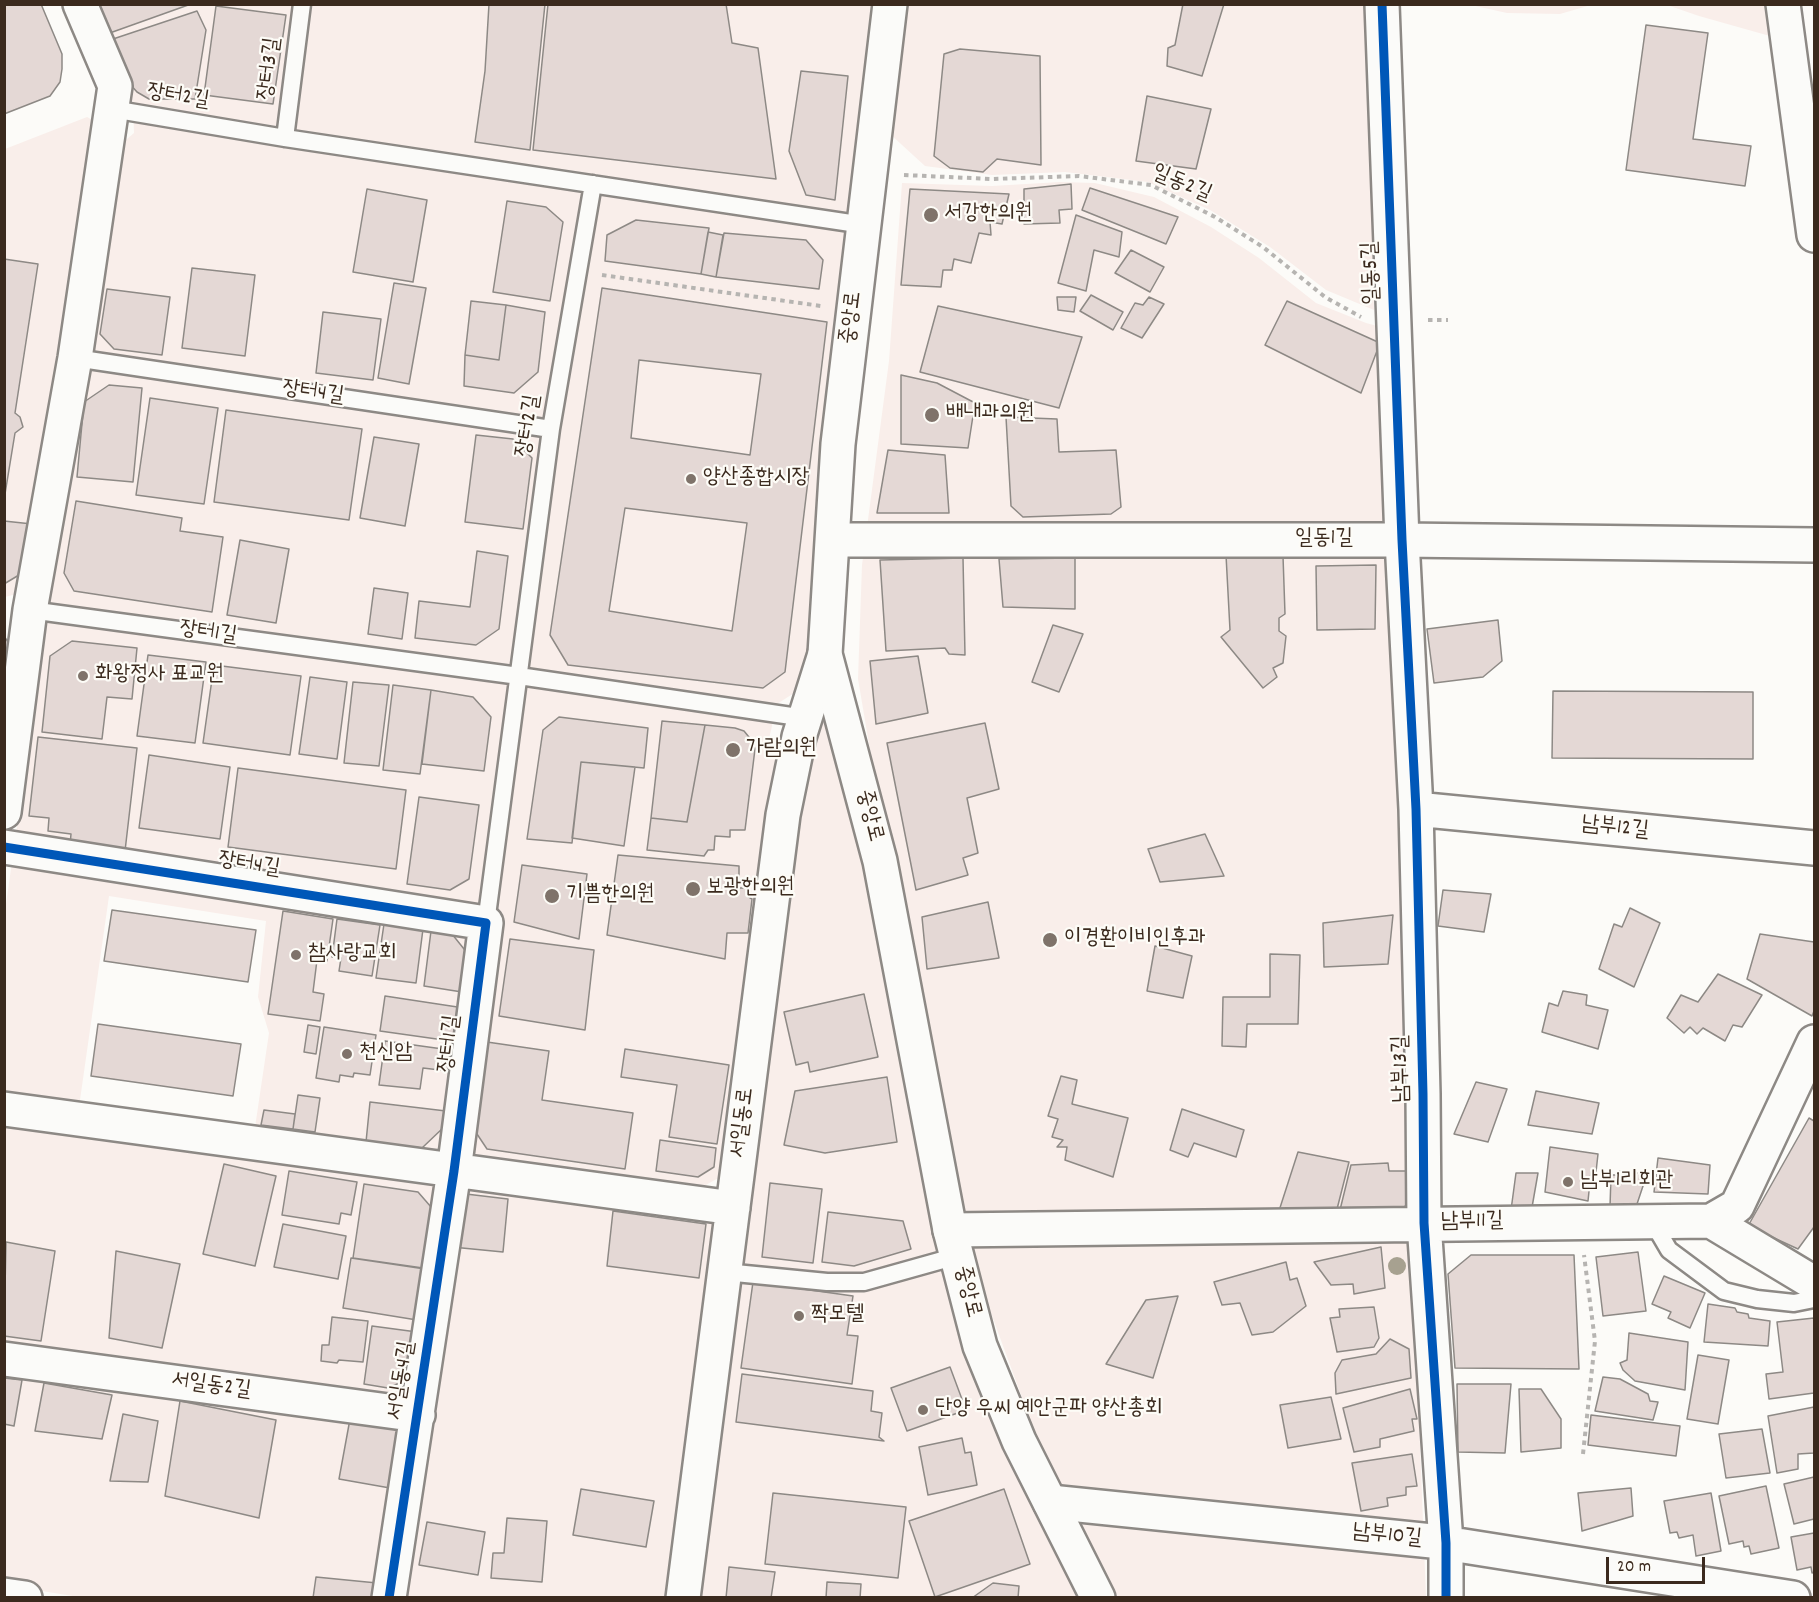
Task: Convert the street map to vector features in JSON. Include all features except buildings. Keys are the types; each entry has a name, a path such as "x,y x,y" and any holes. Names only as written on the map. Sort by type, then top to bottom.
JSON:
{"street":[{"path":"4,812 17,608 75,358 116,86 80,4"},
{"name":"중앙로","path":"890,4 838,444 825,654 880,861 953,1243 980,1346 1019,1441 1098,1598"},
{"name":"일동5길","path":"1382,4 1402,540"},
{"path":"1785,19 1813,215"},
{"name":"일동1길","path":"832,540 1402,540 1815,545"},
{"name":"남부13길","path":"1402,540 1416,809 1424,1094 1424,1223 1446,1544 1446,1598"},
{"name":"서일동로","path":"683,1598 783,815 799,737 825,654"},
{"name":"남부12길","path":"1416,809 1815,848"},
{"name":"장터4길","path":"4,846 486,923"},
{"name":"장터1길","path":"454,1171 486,923"},
{"name":"남부11길","path":"953,1243 1424,1223 1711,1221 1737,1206 1815,1042"},
{"path":"4,1109 733,1208"},
{"name":"서일동4길","path":"389,1598 454,1171"},
{"path":"1711,1221 1815,1283"},
{"name":"서일동2길","path":"4,1359 418,1415"},
{"name":"남부10길","path":"1050,1502 1446,1544 1793,1598"},
{"path":"4,1595 25,1598"}],"lane":[{"name":"장터3길","path":"285,138 302,4"},
{"name":"장터2길","path":"112,110 864,225"},
{"name":"장터2길","path":"519,676 551,429 593,184"},
{"name":"장터4길","path":"75,358 551,429"},
{"name":"장터1길","path":"17,608 519,676 805,718"},
{"name":"장터1길","path":"486,923 519,676"},
{"path":"1652,1221 1669,1250 1724,1291 1794,1303 1815,1299"},
{"path":"725,1272 827,1282 864,1282 953,1243"}],"path":[{"path":"578,271 854,310"},
{"path":"1578,1222 1595,1341 1583,1454"}],"shaded area":[{"path":"86,5 874,5 817,520 808,643 802,688 777,704 769,739 783,769 731,1171 695,1191 254,1134 269,1033 258,997 266,921 109,896 79,1107 5,1100 5,911 113,151 134,133 133,103 122,88"},
{"path":"906,5 1367,5 1374,310 1326,290 1270,247 1210,210 1148,182 1065,172 992,175 925,166 890,134"},
{"path":"1471,5 1591,5 1560,14 1507,13"},
{"path":"1667,5 1778,5 1784,40 1699,16"},
{"path":"87,117 100,124 28,591 5,597 5,149"},
{"path":"1060,182 1095,183 1154,197 1211,227 1259,258 1316,303 1385,328 1415,1319 1426,1597 1118,1597 1035,1433 984,1294 960,1202 878,797 858,679 862,565 889,361 902,183 992,186"},
{"path":"825,682 942,1227 1089,1597 694,1598 803,743"},
{"path":"4,1119 701,1211 720,1233 673,1597 85,1598 5,1585"}],"cycle path":[{"path":"1382,4 1402,540 1416,809 1424,1223 1446,1543 1446,1598"},
{"path":"4,847 486,923 454,1171 389,1598"}],"place":[{"name":"서강한의원","path":"931,215"},
{"name":"배내과의원","path":"932,415"},
{"name":"양산종합시장","path":"691,479"},
{"name":"화왕정사 표교원","path":"83,676"},
{"name":"가람의원","path":"733,750"},
{"name":"보광한의원","path":"693,889"},
{"name":"기쁨한의원","path":"552,896"},
{"name":"이경환이비인후과","path":"1050,940"},
{"name":"참사랑교회","path":"296,955"},
{"name":"천신암","path":"347,1054"},
{"name":"남부1리회관","path":"1568,1182"},
{"name":"짝모텔","path":"799,1316"},
{"name":"단양 우씨 예안군파 양산총회","path":"923,1410"}]}
